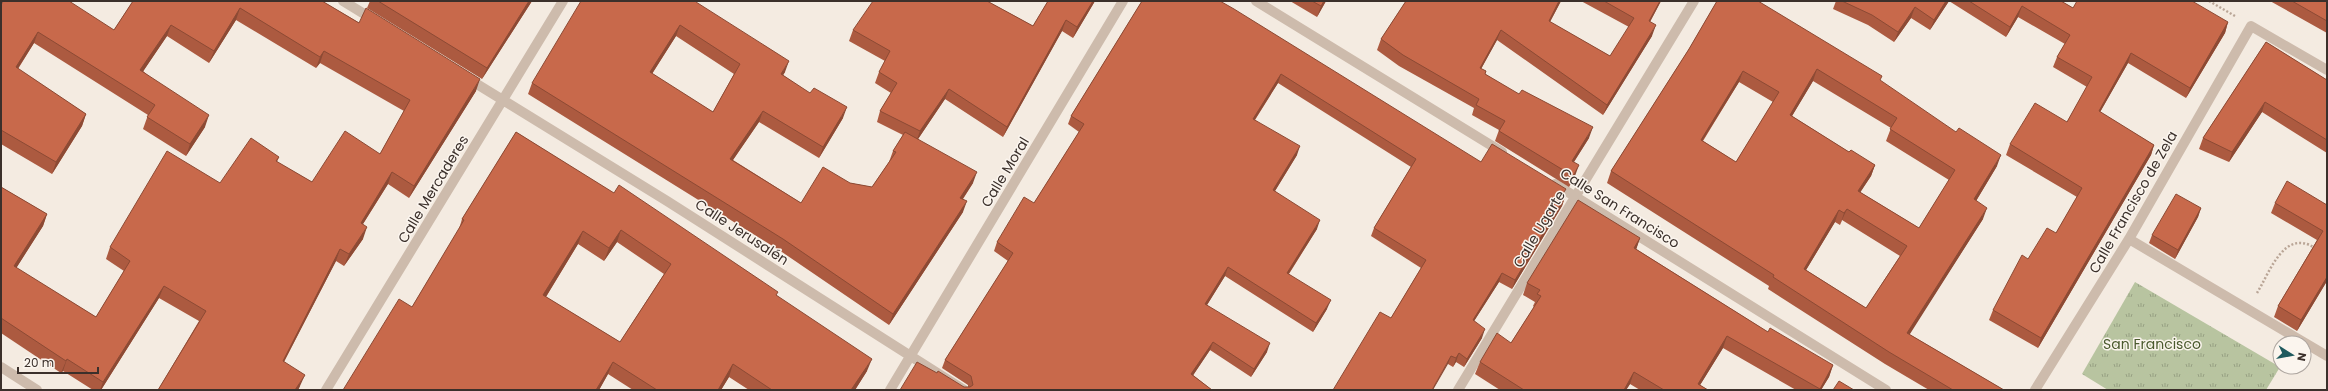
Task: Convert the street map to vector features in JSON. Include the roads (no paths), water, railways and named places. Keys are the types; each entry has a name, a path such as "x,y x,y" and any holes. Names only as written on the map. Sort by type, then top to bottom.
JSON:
{"street":[{"path":"343,1 383,26"},
{"name":"Calle Mercaderes","path":"326,390 563,1"},
{"name":"Calle Moral","path":"890,390 1123,1"},
{"path":"1256,1 1514,159"},
{"name":"Calle Ugarte","path":"1458,390 1694,1"},
{"name":"Calle Francisco de Zela","path":"2035,390 2128,239 2251,26 2327,70"},
{"name":"Calle Jerusalén","path":"456,71 667,201 964,390"},
{"name":"Calle San Francisco","path":"1548,180 1886,390"},
{"path":"2128,239 2327,356"},
{"path":"1,367 37,390"}],"park label":[{"name":"San Francisco","path":"2152,344"}]}
